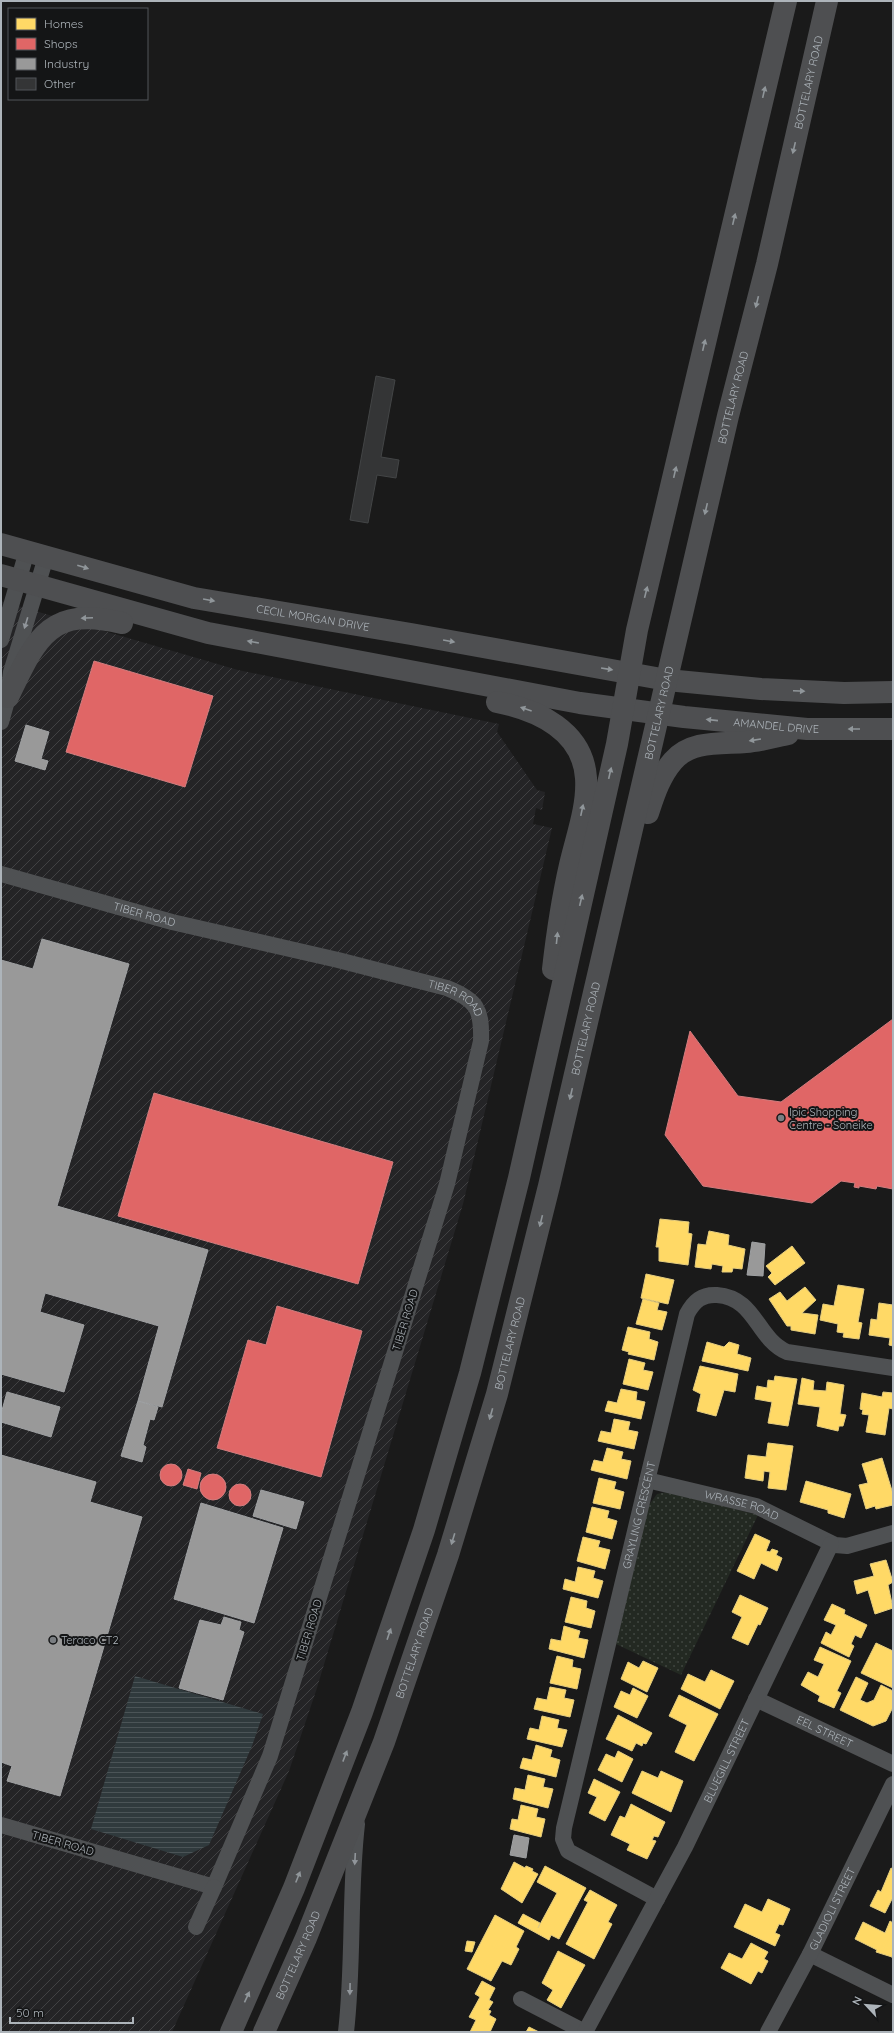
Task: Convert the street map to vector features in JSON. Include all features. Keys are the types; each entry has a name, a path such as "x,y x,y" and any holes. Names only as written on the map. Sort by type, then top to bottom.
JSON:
{"main road":[{"path":"231,2032 294,1888 362,1712 424,1530 488,1308 519,1178 617,744 628,672 637,630 786,1"},
{"name":"BOTTELARY ROAD","path":"264,2032 306,1938 359,1806 418,1646 448,1555 497,1394 546,1202 728,416 767,264 827,1"},
{"name":"CECIL MORGAN DRIVE","path":"1,544 194,598 628,672 667,680"},
{"path":"19,580 208,633 580,703 623,709"},
{"path":"8,697 36,643 57,623 71,619 100,617 151,630 208,633"},
{"path":"287,648 336,665 528,709 554,724 569,737 579,751 586,778 586,790 560,911 542,1074"},
{"path":"667,680 760,689 844,693 893,692"},
{"name":"AMANDEL DRIVE","path":"623,709 807,729 893,729"},
{"path":"608,934 630,874 655,791 663,774 673,761 689,748 710,744 754,740 807,729"}],"street":[{"path":"1,640 19,580 36,554"},
{"path":"1,722 8,697 19,580"},
{"name":"TIBER ROAD","path":"1,874 172,922 338,960 446,988 464,994 470,999 476,1007 482,1022 481,1041 447,1184 418,1280 270,1756 214,1887 1,1825"},
{"name":"GRAYLING CRESCENT","path":"657,1899 575,1856 568,1851 563,1839 564,1828 687,1314 697,1300 703,1296 710,1295 729,1297 746,1308 772,1342 787,1352 893,1368"},
{"name":"WRASSE ROAD","path":"647,1480 756,1506 831,1544"},
{"path":"831,1544 848,1546 893,1532"},
{"name":"BLUEGILL STREET","path":"521,1999 585,2032 685,1847 831,1544"},
{"name":"EEL STREET","path":"756,1699 893,1764"},
{"name":"GLADIOLI STREET","path":"768,2032 810,1954 893,1784"},
{"path":"346,2032 350,1998 355,1842 359,1806"},
{"path":"196,1927 214,1887"},
{"path":"810,1954 893,1995"}],"shaded area":[{"path":"1,601 238,670 499,724 497,732 537,790 545,792 542,810 536,808 533,824 552,828 463,1204 316,1691 289,1771 172,2032 1,2032"},
{"path":"666,1492 758,1515 681,1675 616,1644 649,1505 657,1494"},
{"path":"135,1676 263,1714 252,1746 209,1845 183,1857 91,1829"}],"building: Homes":[{"path":"660,1219 689,1222 688,1233 692,1234 688,1265 659,1261 659,1247 656,1247"},
{"path":"709,1231 729,1235 728,1245 745,1249 742,1269 733,1268 732,1272 722,1272 723,1266 712,1264 711,1269 695,1267 698,1244 706,1245"},
{"path":"792,1246 805,1263 775,1285 768,1277 772,1273 766,1266"},
{"path":"646,1274 674,1280 668,1304 641,1298"},
{"path":"838,1285 864,1289 858,1322 862,1323 859,1339 843,1337 844,1333 837,1332 838,1324 820,1320 823,1304 834,1306"},
{"path":"805,1287 816,1300 802,1313 818,1315 815,1334 791,1330 791,1326 787,1326 769,1299 780,1292 787,1301"},
{"path":"643,1299 659,1303 657,1310 667,1312 662,1330 636,1324"},
{"path":"879,1303 893,1305 893,1346 889,1345 890,1338 869,1335 871,1319 877,1320"},
{"path":"628,1327 650,1332 649,1339 658,1342 654,1360 628,1354 629,1352 622,1350"},
{"path":"707,1342 724,1347 729,1342 739,1345 737,1354 751,1358 748,1371 702,1361"},
{"path":"629,1359 645,1363 643,1370 653,1372 648,1390 623,1384"},
{"path":"700,1366 738,1374 735,1392 724,1390 716,1416 697,1411 701,1394 693,1390"},
{"path":"775,1376 797,1379 788,1426 768,1423 772,1402 755,1399 757,1386 767,1388 768,1380 774,1381"},
{"path":"802,1378 814,1381 813,1390 826,1391 827,1382 844,1385 840,1414 846,1415 843,1426 839,1426 838,1431 817,1426 820,1407 798,1404"},
{"path":"621,1389 637,1392 636,1400 645,1402 641,1419 605,1411 608,1401 617,1403"},
{"path":"883,1392 893,1393 893,1409 889,1408 885,1435 866,1432 869,1415 862,1414 863,1410 860,1409 862,1393 882,1397"},
{"path":"614,1419 630,1422 628,1430 638,1432 634,1449 598,1441 601,1431 611,1433"},
{"path":"768,1443 793,1446 786,1490 768,1488 770,1472 764,1471 763,1481 745,1478 748,1455 766,1457"},
{"path":"607,1448 623,1452 621,1459 631,1461 627,1479 591,1470 594,1460 603,1462"},
{"path":"882,1458 893,1494 893,1505 876,1509 875,1506 866,1509 859,1485 868,1483 862,1464"},
{"path":"599,1478 616,1482 614,1489 624,1492 620,1509 593,1503"},
{"path":"806,1481 851,1494 844,1518 828,1513 828,1510 800,1502"},
{"path":"592,1507 609,1511 607,1518 617,1521 612,1539 586,1532"},
{"path":"755,1534 770,1541 766,1551 770,1552 772,1549 778,1551 776,1555 782,1558 777,1571 761,1563 754,1579 737,1571"},
{"path":"583,1537 600,1541 598,1547 610,1550 605,1569 577,1561"},
{"path":"886,1560 893,1582 888,1585 893,1608 875,1614 868,1590 857,1594 854,1581 874,1576 870,1564"},
{"path":"578,1567 595,1571 593,1578 603,1581 598,1598 563,1589 565,1579 575,1582"},
{"path":"740,1595 768,1608 748,1645 732,1638 742,1617 732,1612"},
{"path":"571,1597 587,1601 586,1608 595,1611 591,1628 565,1622"},
{"path":"832,1604 845,1610 844,1614 867,1625 861,1638 855,1635 851,1644 854,1646 849,1657 821,1643 826,1632 831,1635 836,1625 824,1620"},
{"path":"564,1626 580,1631 578,1638 588,1640 584,1658 549,1649 551,1639 561,1641"},
{"path":"876,1643 893,1651 893,1688 861,1673"},
{"path":"820,1647 851,1661 837,1691 841,1693 834,1708 818,1701 820,1696 801,1685 808,1672 818,1677 824,1664 814,1660"},
{"path":"557,1656 573,1660 572,1667 581,1669 577,1689 550,1683"},
{"path":"643,1661 658,1668 647,1692 621,1679 628,1662 639,1668"},
{"path":"711,1670 734,1681 720,1709 681,1689 688,1674 705,1682"},
{"path":"856,1677 868,1683 860,1700 867,1703 874,1700 881,1685 893,1691 893,1707 886,1721 873,1726 840,1710"},
{"path":"550,1687 566,1690 564,1698 574,1700 570,1717 534,1709 537,1698 547,1700"},
{"path":"633,1688 648,1696 637,1718 614,1707 621,1691 630,1695"},
{"path":"679,1695 718,1714 694,1761 675,1752 687,1725 669,1716"},
{"path":"618,1715 652,1733 646,1744 643,1743 642,1746 636,1743 632,1751 606,1739"},
{"path":"542,1716 559,1720 557,1728 567,1730 562,1747 527,1739 530,1728 539,1730"},
{"path":"536,1745 552,1750 550,1757 560,1760 556,1777 520,1768 523,1758 532,1760"},
{"path":"618,1751 633,1759 622,1782 598,1770 606,1754 615,1758"},
{"path":"642,1771 658,1778 661,1771 683,1781 671,1812 632,1793"},
{"path":"528,1775 545,1779 543,1787 553,1789 548,1808 513,1799 515,1788 525,1790"},
{"path":"594,1779 620,1792 605,1821 589,1813 597,1797 588,1793"},
{"path":"631,1804 665,1822 658,1837 654,1836 652,1840 656,1841 647,1859 627,1850 630,1844 611,1835 620,1816 625,1818"},
{"path":"521,1805 538,1809 536,1817 545,1819 541,1837 510,1829 512,1819 518,1820"},
{"path":"514,1862 525,1868 526,1866 533,1869 532,1871 538,1874 522,1903 501,1889"},
{"path":"545,1866 586,1888 559,1939 551,1935 549,1940 518,1923 523,1914 540,1923 538,1928 557,1893 537,1882"},
{"path":"891,1868 893,1869 893,1900 892,1899 885,1913 870,1906 878,1890 881,1892"},
{"path":"590,1890 617,1905 608,1922 612,1924 594,1959 566,1944 588,1902 584,1900"},
{"path":"768,1899 790,1909 783,1925 779,1924 775,1933 780,1935 775,1946 734,1927 745,1904 762,1912"},
{"path":"495,1915 524,1931 516,1947 519,1949 511,1965 502,1961 491,1981 467,1969"},
{"path":"890,1921 893,1923 893,1960 892,1957 876,1952 877,1950 855,1939 863,1922 885,1933"},
{"path":"467,1941 475,1942 472,1952 465,1951"},
{"path":"751,1943 768,1952 764,1959 768,1961 762,1973 758,1971 751,1984 721,1968 729,1953 742,1959"},
{"path":"558,1951 585,1965 561,2008 547,2000 553,1990 542,1983"},
{"path":"482,1981 495,1988 489,2000 493,2002 488,2010 491,2011 489,2015 496,2019 490,2032 470,2032 476,2020 469,2017 480,1997 475,1994"},
{"path":"529,2027 539,2032 526,2032"}],"building: Shops":[{"path":"94,661 213,696 185,787 66,752"},
{"name":"Ipic Shopping Centre - Soneike","path":"893,1019 893,1189 877,1186 876,1189 859,1186 859,1188 854,1187 855,1183 841,1181 812,1203 703,1186 665,1135 690,1031 738,1096 781,1102"},
{"path":"154,1093 393,1162 358,1284 118,1216"},
{"path":"277,1306 362,1331 321,1477 217,1448 248,1340 266,1345"},
{"path":"171,1464 179,1467 182,1475 179,1483 171,1486 163,1483 160,1475 163,1467"},
{"path":"188,1469 201,1473 197,1489 183,1485"},
{"path":"213,1474 222,1478 226,1487 222,1496 213,1500 204,1496 200,1487 204,1478"},
{"path":"240,1484 248,1487 251,1495 248,1503 240,1506 232,1503 229,1495 232,1487"}],"building: Industry":[{"path":"26,725 49,732 41,759 48,761 45,770 15,761"},
{"path":"42,939 129,964 57,1206 208,1250 162,1407 138,1401 159,1326 45,1293 40,1312 84,1325 64,1392 1,1374 1,960 33,969"},
{"path":"752,1242 765,1244 763,1276 747,1275"},
{"path":"7,1392 60,1407 51,1437 1,1422 1,1414"},
{"path":"138,1401 158,1407 154,1420 150,1419 143,1445 146,1447 142,1462 121,1456"},
{"name":"Teraco CT2","path":"1,1455 96,1482 90,1502 142,1517 60,1796 7,1781 12,1766 1,1762"},
{"path":"261,1490 304,1502 296,1529 253,1516"},
{"path":"201,1503 283,1528 254,1623 174,1599"},
{"path":"224,1617 241,1622 239,1630 244,1632 223,1700 179,1688 200,1620 221,1625"},
{"path":"514,1835 529,1838 526,1858 510,1855"}],"building: Other":[{"path":"376,376 395,380 381,457 399,460 396,478 377,475 368,523 350,520"}],"place":[{"name":"Ipic Shopping Centre - Soneike","path":"781,1118"},
{"name":"Teraco CT2","path":"53,1640"}]}
